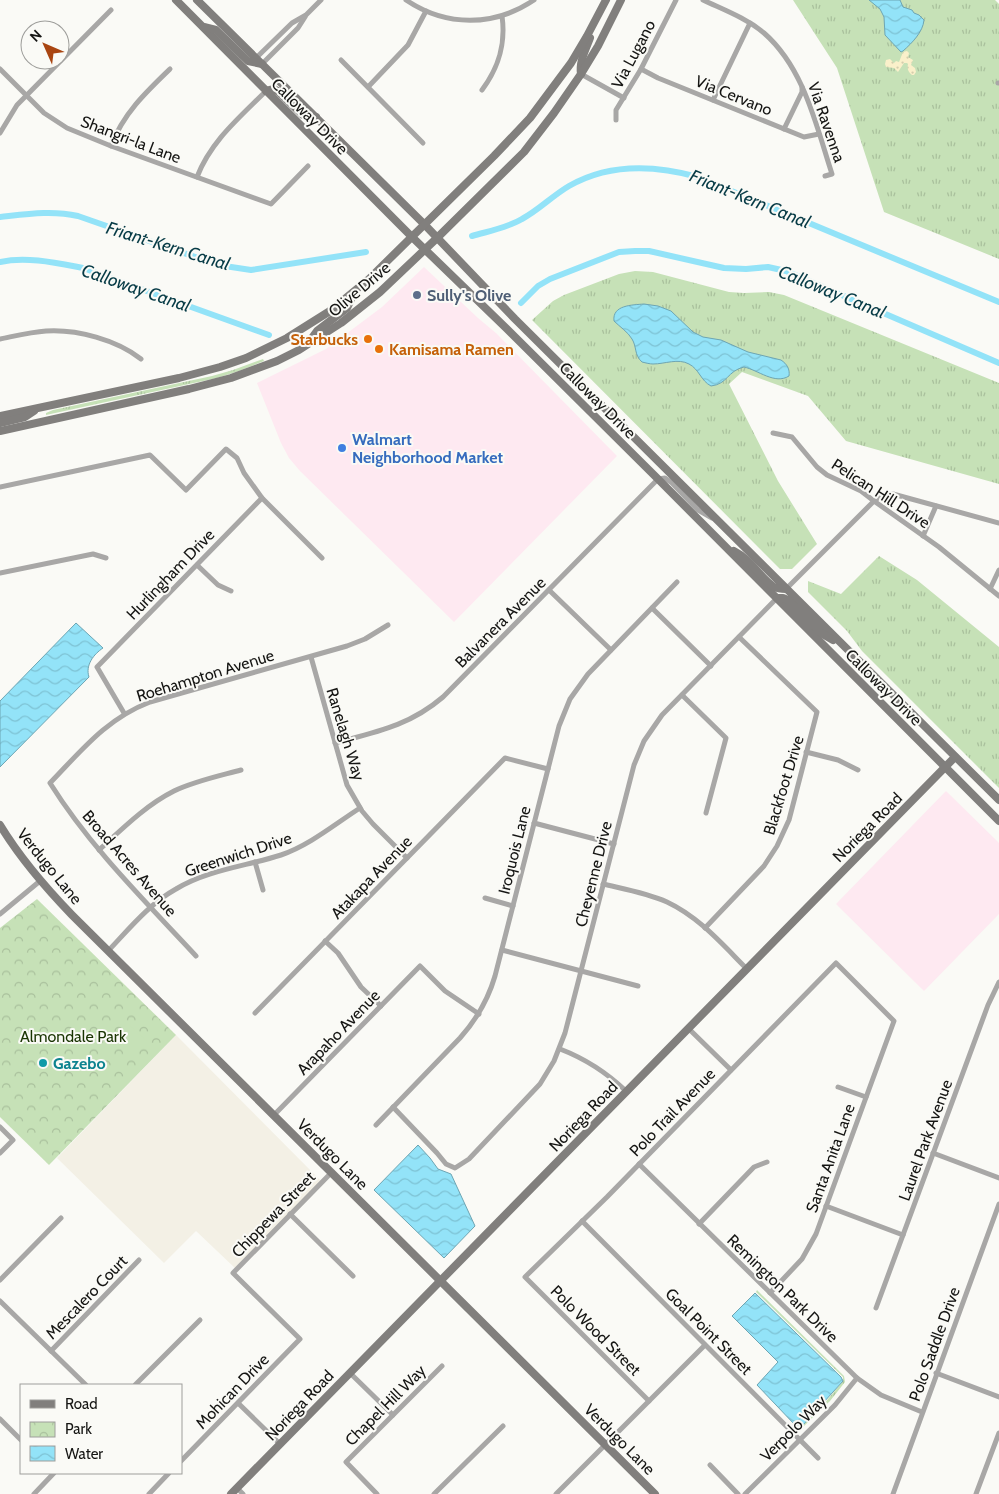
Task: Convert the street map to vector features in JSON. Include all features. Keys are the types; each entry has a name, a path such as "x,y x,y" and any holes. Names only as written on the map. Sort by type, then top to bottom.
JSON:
{"main road":[{"name":"Calloway Drive","path":"176,0 424,249 658,479 999,822"},
{"name":"Calloway Drive","path":"197,0 424,224 501,305 999,800"},
{"name":"Olive Drive","path":"0,416 200,374 246,358 294,334 330,311 355,291 494,156 530,118 571,63 606,0"},
{"name":"Olive Drive","path":"0,431 210,384 277,361 341,324 437,238 524,152 581,74 598,46 621,0"},
{"path":"581,74 581,62 601,10"},
{"path":"202,26 216,30 248,61 259,61"},
{"path":"266,91 274,89 303,115 316,117"},
{"path":"308,344 317,331 347,308 355,291"},
{"path":"580,402 590,393"},
{"path":"0,423 25,417 40,408"},
{"path":"726,547 740,554 773,586 786,589"},
{"path":"777,598 788,600 821,633 842,644"},
{"name":"Noriega Road","path":"231,1494 955,757"},
{"name":"Verdugo Lane","path":"0,825 40,881 72,915 655,1494"}],"street":[{"path":"259,61 298,28 306,15 321,0"},
{"path":"406,0 426,12 464,21 502,16 516,11 534,0"},
{"name":"Via Lugano","path":"616,120 616,110 641,69 676,0"},
{"name":"Via Ravenna","path":"703,0 750,23 780,51 801,84 832,174 825,176"},
{"path":"0,133 9,116 26,95 111,10"},
{"path":"368,87 408,45 426,12"},
{"path":"482,90 490,79 500,58 504,37 502,16"},
{"path":"713,100 750,23"},
{"path":"341,60 423,143"},
{"name":"Shangri-la Lane","path":"0,69 44,112 67,128 270,204 308,166"},
{"path":"111,146 120,125 136,102 170,69"},
{"name":"Via Cervano","path":"641,69 658,78 804,137 808,138 819,134"},
{"path":"581,74 624,98"},
{"path":"784,129 802,92 801,84"},
{"path":"197,177 206,158 222,135 266,91"},
{"path":"0,339 46,331 85,334 130,351 141,359"},
{"name":"Pelican Hill Drive","path":"773,433 792,437 817,466 827,474 874,500 999,596"},
{"path":"0,485 150,455 186,490 226,449 237,458 244,473 262,498 322,558"},
{"path":"658,479 665,478 698,510 720,523"},
{"name":"Balvanera Avenue","path":"335,743 392,727 414,718 432,707 658,479"},
{"path":"786,589 874,500 881,496 893,494 999,523"},
{"name":"Hurlingham Drive","path":"124,714 97,667 262,498"},
{"path":"923,536 936,506"},
{"path":"0,573 93,554 106,558"},
{"path":"197,564 218,586 231,591"},
{"path":"990,589 999,570"},
{"name":"Iroquois Lane","path":"376,1125 460,1038 479,1014 491,989 559,726 570,699 588,674 677,582"},
{"path":"549,590 611,650"},
{"name":"Cheyenne Drive","path":"393,1107 438,1153 446,1164 455,1168 469,1159 540,1084 560,1049 639,752 662,716 777,598"},
{"path":"652,608 711,666"},
{"name":"Roehampton Avenue","path":"50,783 102,730 124,714 150,702 352,645 388,625"},
{"name":"Blackfoot Drive","path":"705,928 760,870 778,846 789,820 817,712 739,636"},
{"name":"Ranelagh Way","path":"310,657 348,785 360,808 407,858"},
{"path":"682,695 726,738 706,813"},
{"path":"806,752 838,760 858,770"},
{"name":"Atakapa Avenue","path":"256,1013 505,758 548,769"},
{"path":"99,850 143,811 163,797 188,785 240,770"},
{"name":"Broad Acres Avenue","path":"50,783 99,850 196,956"},
{"name":"Greenwich Drive","path":"108,951 151,907 170,892 189,882 296,849 360,808"},
{"path":"534,824 614,844"},
{"path":"255,862 263,890"},
{"path":"0,914 40,881"},
{"path":"603,884 652,896 692,917 747,969"},
{"path":"485,898 513,906"},
{"path":"325,941 338,953 361,987 380,1006"},
{"path":"502,950 638,986"},
{"name":"Santa Anita Lane","path":"770,1293 802,1259 816,1234 894,1021 836,963"},
{"name":"Polo Trail Avenue","path":"525,1277 836,963"},
{"name":"Arapaho Avenue","path":"274,1115 420,966 445,991 479,1014"},
{"name":"Laurel Park Avenue","path":"876,1308 988,1005 999,982"},
{"path":"688,1028 731,1070"},
{"path":"560,1049 597,1066 626,1091"},
{"path":"838,1087 866,1097"},
{"path":"0,1127 13,1140 0,1153"},
{"path":"933,1153 999,1178"},
{"path":"699,1224 754,1167 767,1162"},
{"name":"Remington Park Drive","path":"639,1164 857,1378 881,1395 922,1412"},
{"name":"Chippewa Street","path":"300,1339 233,1273 332,1172"},
{"name":"Polo Saddle Drive","path":"893,1494 999,1204"},
{"path":"826,1206 903,1235"},
{"path":"290,1214 353,1276"},
{"path":"0,1280 61,1218"},
{"name":"Goal Point Street","path":"582,1221 818,1458"},
{"name":"Mescalero Court","path":"51,1351 139,1260"},
{"name":"Polo Wood Street","path":"525,1277 649,1401"},
{"path":"0,1301 85,1384"},
{"path":"136,1384 200,1320"},
{"name":"Mohican Drive","path":"182,1460 300,1339"},
{"path":"556,1494 705,1345"},
{"name":"Chapel Hill Way","path":"377,1494 346,1462 442,1366"},
{"path":"350,1373 392,1415"},
{"path":"936,1373 999,1396"},
{"name":"Verpolo Way","path":"745,1494 835,1405 857,1378"},
{"path":"238,1402 280,1444"},
{"path":"0,1419 20,1439"},
{"path":"434,1494 503,1426"},
{"path":"976,1494 999,1433"},
{"path":"710,1465 738,1494"},
{"path":"34,1494 53,1474"},
{"path":"149,1494 169,1474"},
{"path":"237,1488 243,1494"}],"shaded area":[{"path":"424,267 496,333 617,456 454,622 289,458 257,383 326,349 382,307"},
{"path":"946,791 999,843 999,914 924,991 836,904"},
{"path":"176,1035 322,1182 236,1269 196,1231 164,1263 57,1158"}],"green space":[{"path":"793,0 995,0 999,4 999,259 884,212 837,68"},
{"path":"635,271 653,272 729,292 769,292 784,295 999,383 999,484 846,441 808,396 742,372 729,384 778,481 817,544 792,569 780,569 532,320 553,301 564,295 619,274"},
{"path":"263,359 264,361 217,378 46,415 46,413 53,410 212,376"},
{"path":"879,556 917,580 999,647 999,788 862,651 847,631 808,592 808,581 841,594"},
{"name":"Almondale Park","path":"37,899 176,1035 49,1165 0,1117 0,928"},
{"path":"127,1023 147,1041 135,1053 117,1035"},
{"path":"757,1290 844,1376 845,1382 830,1401 804,1426 843,1381 843,1377 756,1292"}],"sand":[{"path":"907,51 909,53 908,57 913,60 911,65 915,68 916,72 914,75 909,71 907,63 904,63 898,72 894,68 886,67 886,60 890,59 894,63 896,61 899,62 903,52"}],"water":[{"path":"869,0 900,0 903,7 912,10 924,20 919,33 903,51 901,52 885,35 884,17 880,9"},
{"path":"644,304 658,306 671,311 693,332 703,337 721,340 748,352 781,360 788,367 789,376 778,379 772,378 744,367 734,371 721,383 711,386 692,366 685,362 676,361 653,364 642,362 638,357 634,342 614,321 614,316 619,309 624,307"},
{"path":"76,623 103,648 96,653 89,664 89,677 0,767 0,701"},
{"path":"418,1145 438,1169 451,1174 475,1226 444,1258 374,1190"},
{"path":"755,1293 843,1381 803,1425 795,1425 757,1385 778,1362 732,1316"}],"waterway":[{"name":"Friant-Kern Canal","path":"472,236 516,222 569,186 600,173 632,168 665,170 698,177 999,302"},
{"name":"Friant-Kern Canal","path":"0,217 49,213 78,216 218,265 251,270 366,252"},
{"name":"Calloway Canal","path":"521,303 538,286 550,279 619,252 649,251 724,268 768,267 786,271 999,363"},
{"name":"Calloway Canal","path":"0,262 31,260 83,268 269,335"}],"place":[{"name":"Sully's Olive","path":"417,295"},
{"name":"Starbucks","path":"368,339"},
{"name":"Kamisama Ramen","path":"379,349"},
{"name":"Walmart Neighborhood Market","path":"342,448"},
{"name":"Gazebo","path":"43,1063"}]}
